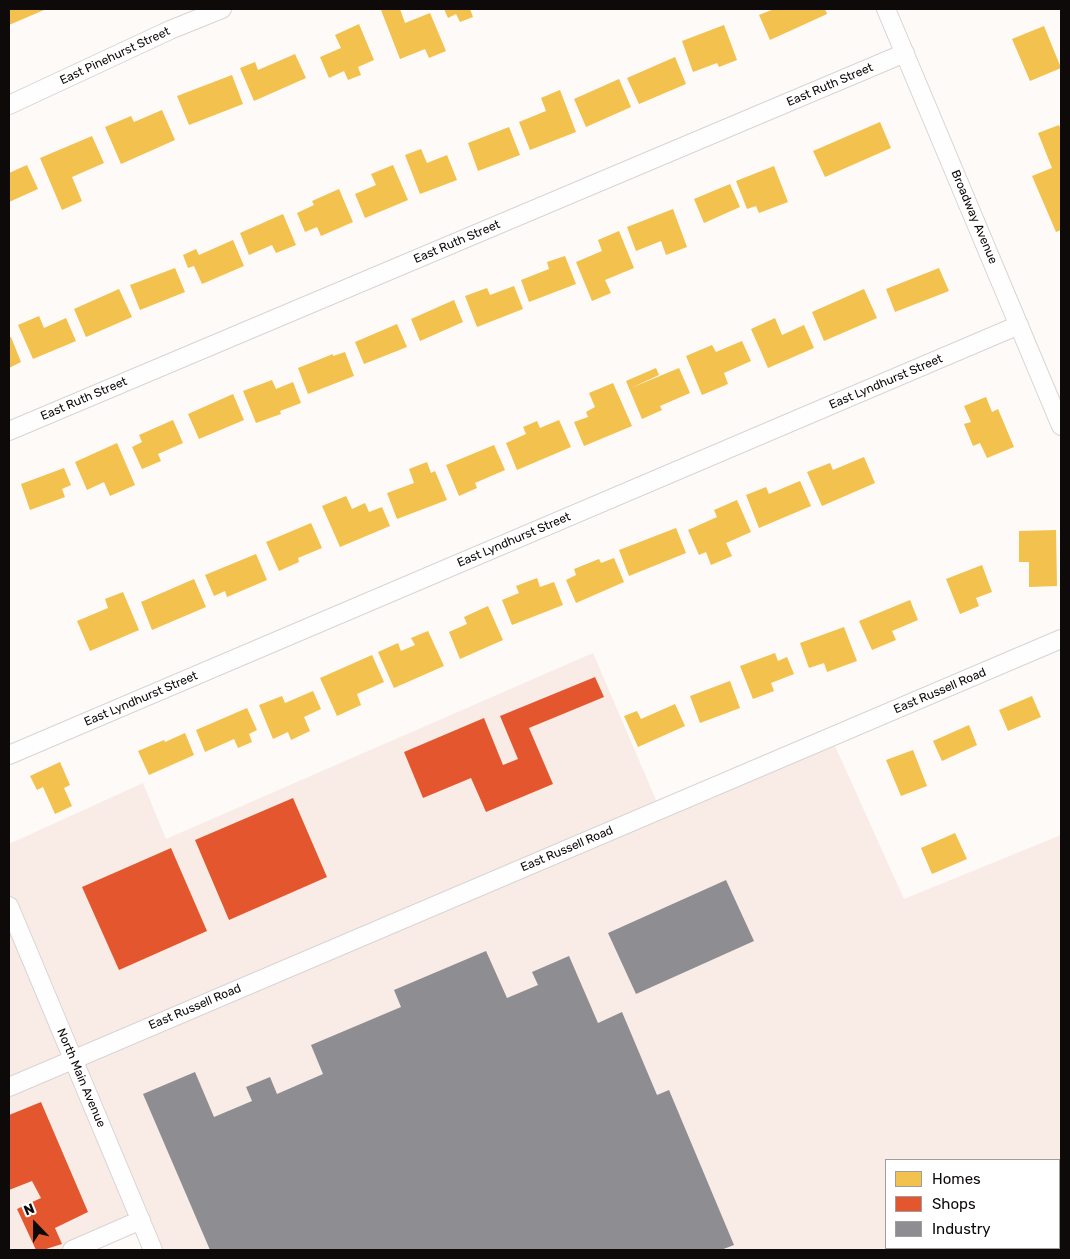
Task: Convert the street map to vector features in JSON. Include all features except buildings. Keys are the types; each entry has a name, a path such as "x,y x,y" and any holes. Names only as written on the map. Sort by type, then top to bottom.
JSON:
{"street":[{"name":"East Pinehurst Street","path":"9,105 170,30 222,9"},
{"name":"Broadway Avenue","path":"886,9 1061,426"},
{"name":"East Ruth Street","path":"9,431 905,53"},
{"name":"East Lyndhurst Street","path":"9,755 1019,326"},
{"name":"East Russell Road","path":"9,1087 1061,639"},
{"name":"North Main Avenue","path":"9,906 153,1250"},
{"path":"72,1250 141,1220"}],"shaded area":[{"path":"593,653 660,809 831,737 904,899 1061,835 1061,1200 1060,1159 885,1159 885,1249 945,1249 153,1250 141,1220 72,1250 9,1250 9,844 143,783 166,839"}]}
